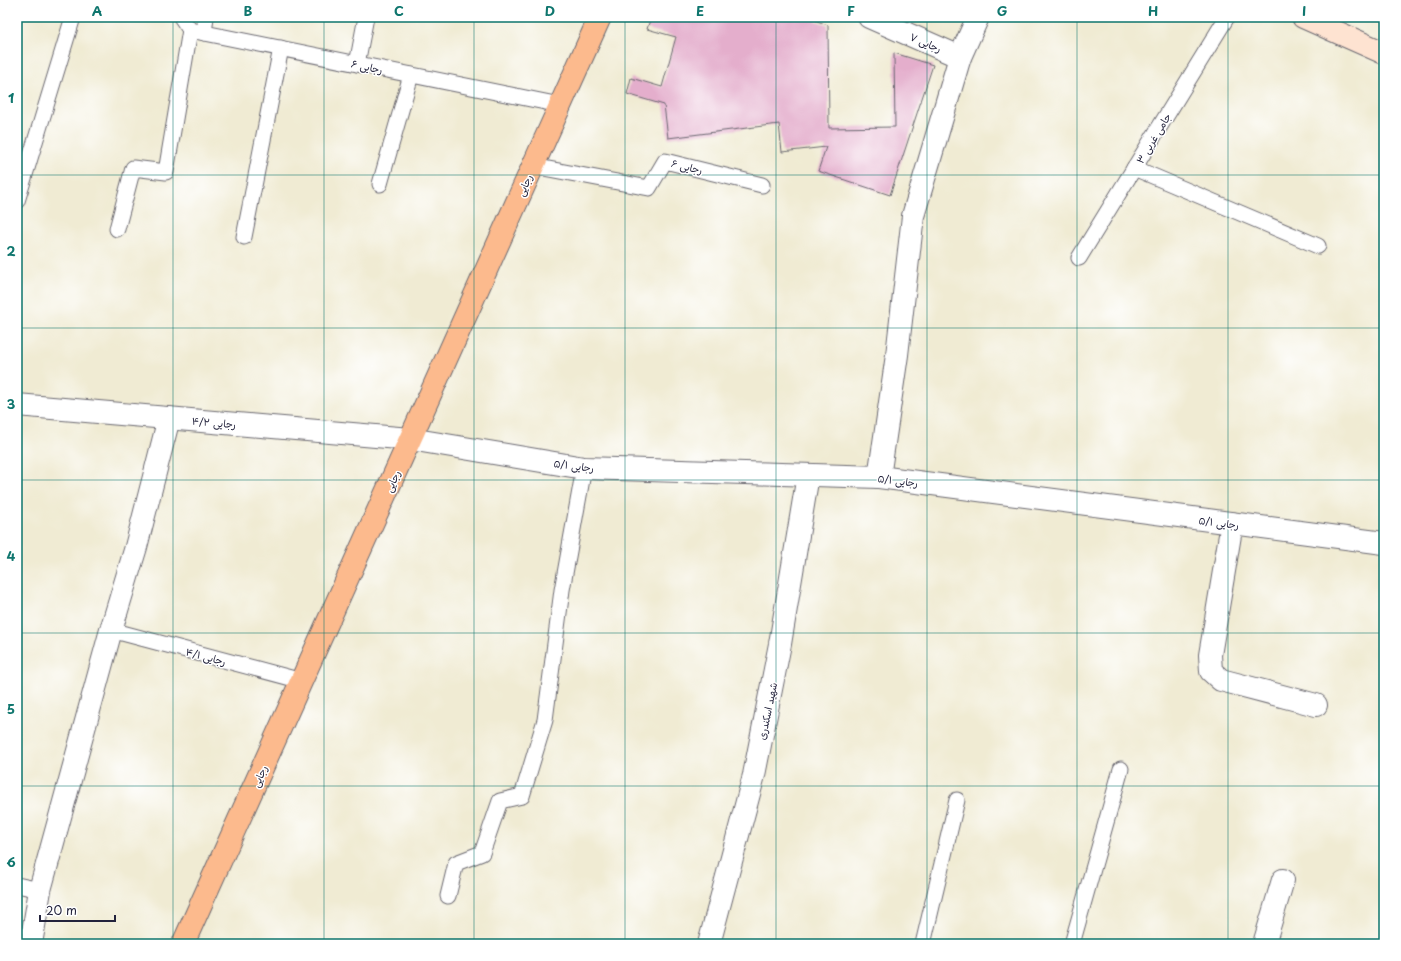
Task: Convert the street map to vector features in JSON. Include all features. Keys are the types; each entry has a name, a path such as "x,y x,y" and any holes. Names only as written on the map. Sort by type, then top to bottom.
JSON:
{"main road":[{"name":"رجایی","path":"183,944 600,17"}],"street":[{"name":"رجایی ۷","path":"869,17 960,57"},
{"path":"879,477 897,355 913,216 960,57 978,17"},
{"path":"1304,17 1384,53"},
{"name":"رجایی ۴/۲","path":"17,405 410,439"},
{"path":"30,944 40,890 111,630 136,547 169,418"},
{"name":"رجایی ۵/۱","path":"410,439 584,468 879,477 1384,543"},
{"name":"شهید اسکندری","path":"709,944 754,775 780,644 808,475"},
{"path":"1232,523 1210,655 1211,671 1221,680 1316,705"},
{"path":"1264,944 1283,880"}],"lane":[{"path":"17,201 73,17"},
{"path":"181,17 197,31"},
{"path":"117,229 133,168 166,172 197,31 206,17"},
{"path":"357,64 366,17"},
{"name":"جامی غربی ۳","path":"1079,258 1227,17"},
{"name":"رجایی ۶","path":"197,31 560,105"},
{"path":"244,237 281,48"},
{"path":"380,184 411,75"},
{"name":"رجایی ۶","path":"532,166 649,188 665,161 762,186"},
{"path":"1134,168 1318,246"},
{"path":"448,896 456,863 482,853 500,801 522,796 545,720 562,590 584,468"},
{"name":"رجایی ۴/۱","path":"111,630 302,681"},
{"path":"1072,944 1121,769"},
{"path":"923,944 957,800"},
{"path":"17,885 40,890"}],"building":[{"path":"651,17 806,17 828,25 829,128 895,127 894,53 933,65 890,195 818,171 826,147 782,152 779,124 668,138 664,105 627,94 631,78 662,87 676,37 647,29"}]}
